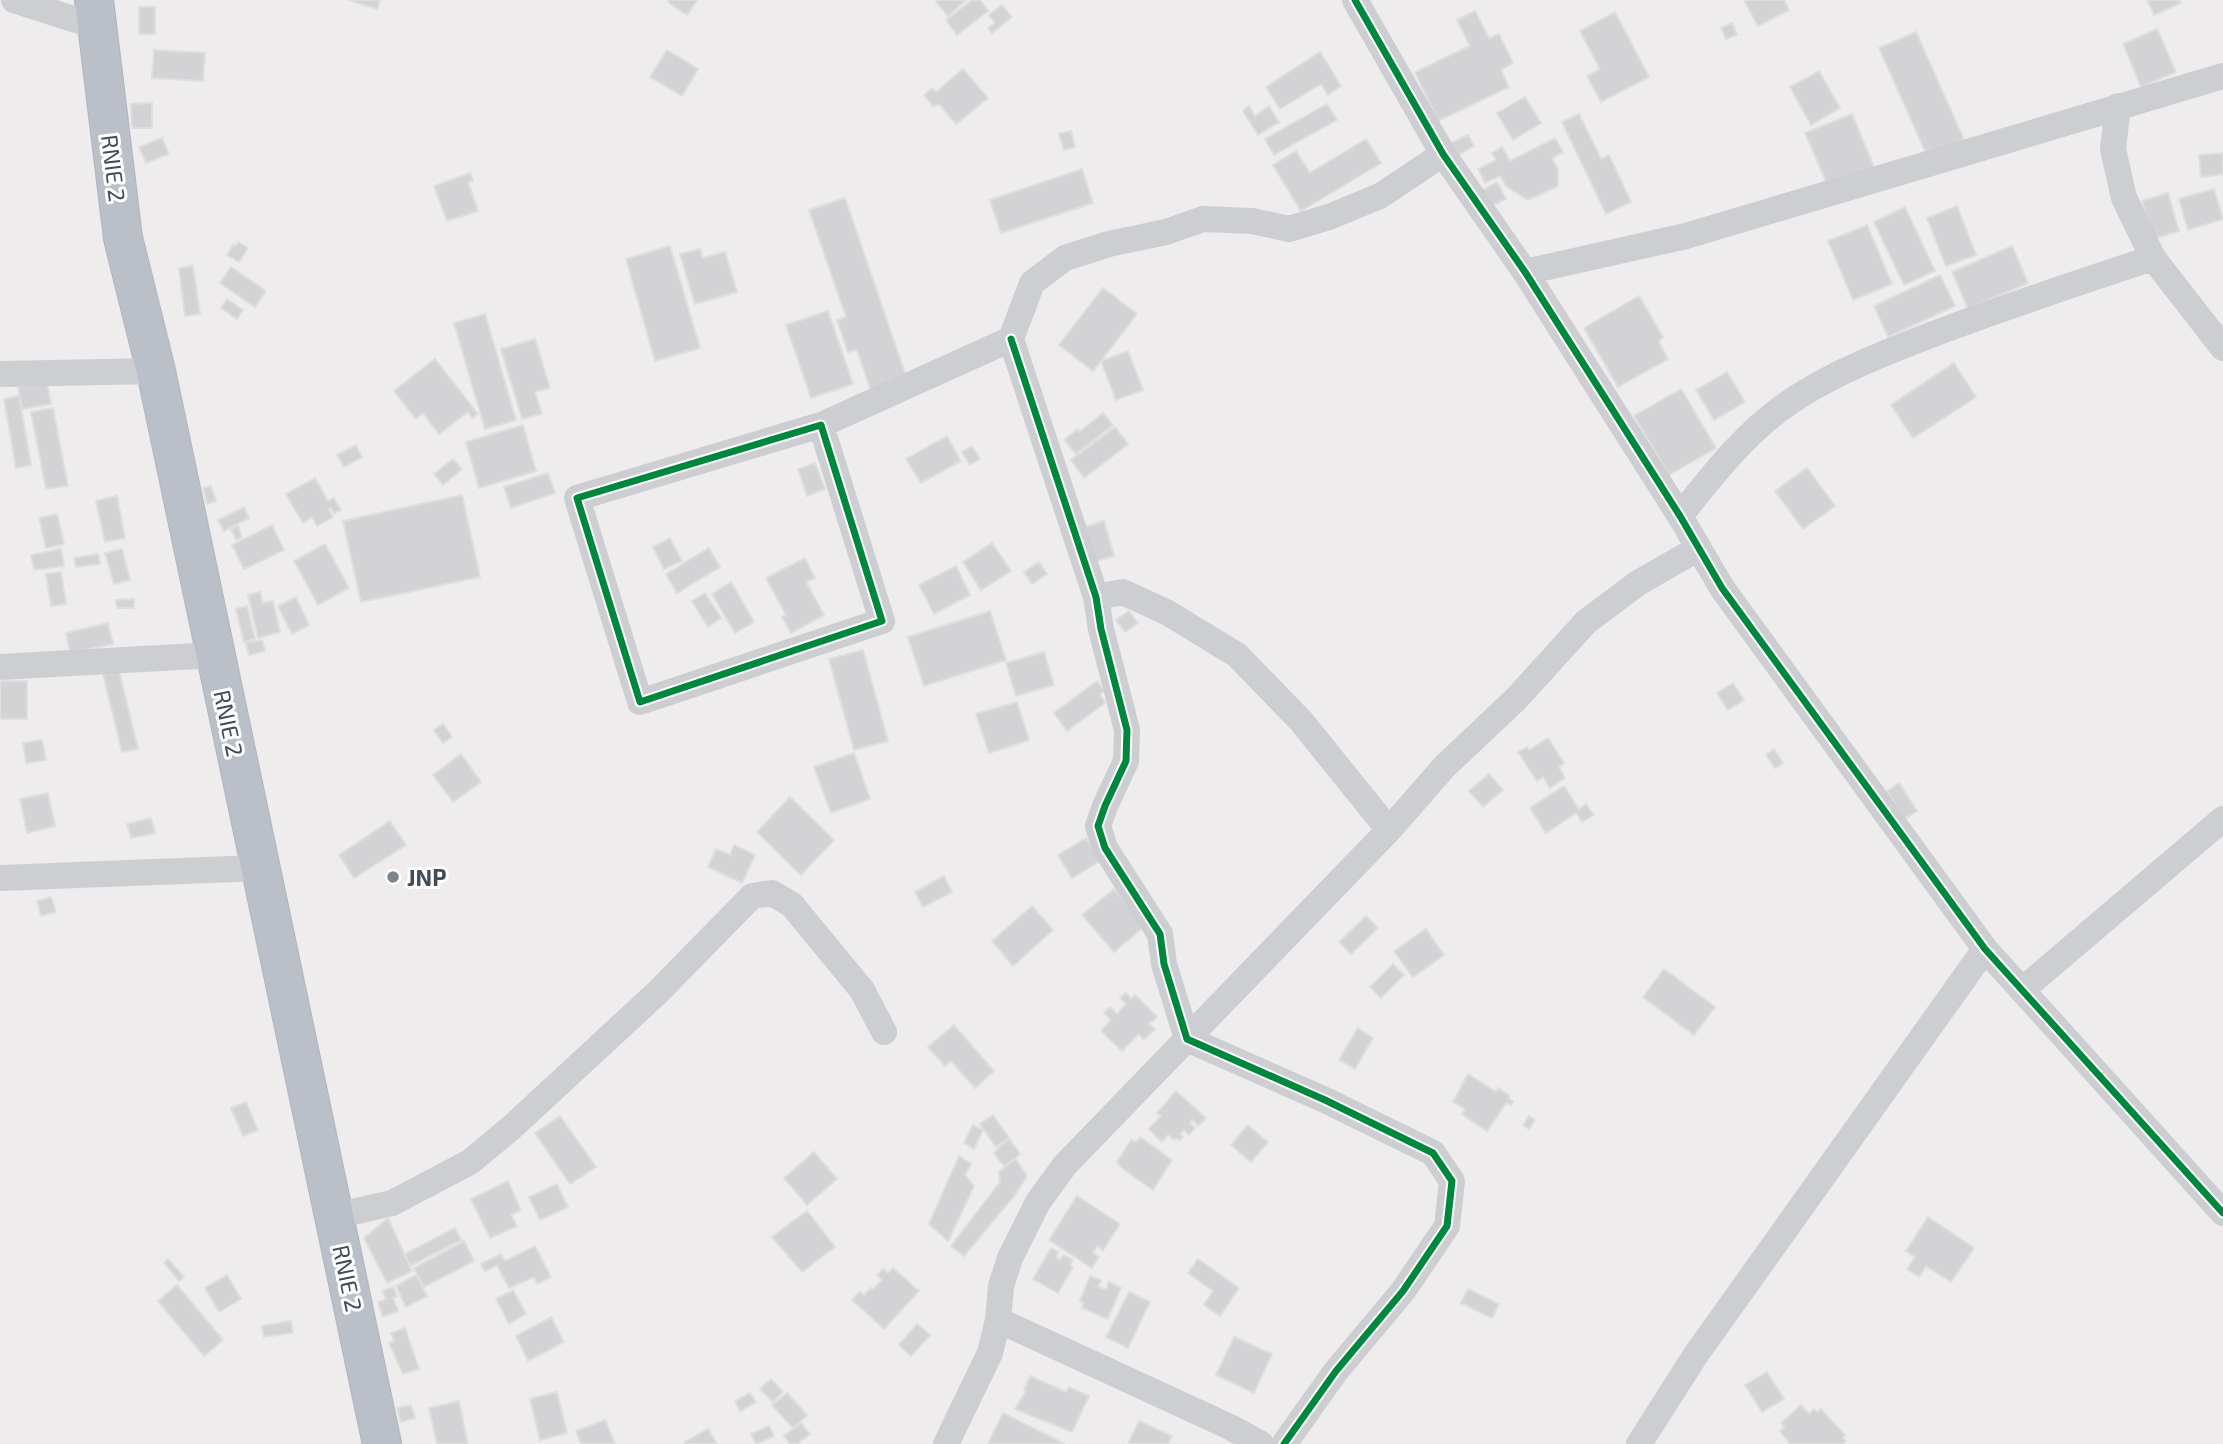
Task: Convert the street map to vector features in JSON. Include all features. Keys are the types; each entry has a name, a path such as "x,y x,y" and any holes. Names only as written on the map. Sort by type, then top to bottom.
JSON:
{"highway":[{"name":"RNIE 2","path":"94,13 123,238 156,371 382,1444"}],"street":[{"path":"14,0 94,13"},
{"path":"1355,0 1443,154 1525,272 1680,516 1722,588 1985,950 2223,1213"},
{"path":"1525,272 1686,236 2223,76"},
{"path":"2118,106 2113,149 2124,198 2153,258 2223,348"},
{"path":"1284,1444 1336,1371 1403,1291 1447,1226 1452,1181 1433,1153 1325,1100 1187,1039 1164,964 1160,934 1105,848 1098,826 1126,761 1127,730 1101,629 1096,597 1011,339 1032,283 1065,258 1109,244 1166,232 1203,219 1252,222 1289,229 1329,217 1380,195 1443,154"},
{"path":"1680,516 1720,466 1766,421 1795,399 1852,366 2015,303 2153,258"},
{"path":"821,425 882,621 640,702 577,498 821,425 1011,339"},
{"path":"0,374 156,371"},
{"path":"946,1444 990,1353 998,1320 1001,1286 1010,1258 1038,1202 1065,1165 1390,830 1446,766 1516,699 1586,622 1638,583 1699,548"},
{"path":"1096,597 1123,592 1168,613 1237,656 1301,721 1390,830"},
{"path":"0,667 215,655"},
{"path":"2022,990 2223,819"},
{"path":"0,878 260,868"},
{"path":"335,1216 392,1203 470,1162 511,1128 658,992 752,897 772,893 792,905 862,990 884,1032"},
{"path":"1639,1444 1695,1356 1985,950"},
{"path":"998,1320 1230,1427 1261,1444"}],"building":[{"path":"349,0 380,0 377,9"},
{"path":"697,0 687,15 668,2"},
{"path":"966,0 948,16 936,2"},
{"path":"972,0 980,0 988,11 957,35 946,20"},
{"path":"1744,0 1784,0 1789,10 1758,26"},
{"path":"2147,0 2179,0 2181,3 2154,15"},
{"path":"1002,5 1012,17 992,33 988,28 995,23 989,15"},
{"path":"139,7 155,7 155,34 139,34"},
{"path":"1475,11 1489,38 1499,34 1513,63 1501,70 1509,87 1438,121 1415,72 1470,46 1457,20"},
{"path":"1615,12 1649,77 1601,102 1587,76 1600,69 1580,31"},
{"path":"1732,23 1737,35 1726,39 1721,28"},
{"path":"2157,29 2176,72 2141,87 2123,44"},
{"path":"1916,32 1966,144 1925,151 1879,48"},
{"path":"154,50 205,53 203,81 152,78"},
{"path":"667,50 698,69 682,96 650,77"},
{"path":"1320,52 1341,86 1328,95 1321,84 1280,109 1266,87"},
{"path":"963,69 988,98 956,124 939,104 933,106 924,95 932,88 936,92"},
{"path":"1819,71 1840,108 1811,125 1790,87"},
{"path":"1525,97 1541,123 1513,140 1497,113"},
{"path":"152,103 152,128 132,128 131,104"},
{"path":"1327,104 1337,120 1274,155 1265,139"},
{"path":"1249,106 1255,116 1269,106 1279,122 1258,135 1243,111"},
{"path":"1579,114 1601,159 1609,155 1631,202 1606,214 1562,122"},
{"path":"1852,114 1874,167 1828,186 1805,133"},
{"path":"1071,131 1075,147 1064,150 1059,134"},
{"path":"1468,135 1474,146 1458,155 1451,143"},
{"path":"162,138 169,154 146,163 139,147"},
{"path":"1555,138 1563,152 1552,158 1558,169 1558,186 1528,200 1506,186 1500,176 1485,183 1478,169 1496,160 1492,153 1502,147 1510,161"},
{"path":"1366,139 1381,163 1301,211 1273,165 1296,151 1310,173"},
{"path":"2223,153 2223,174 2201,177 2199,155"},
{"path":"1082,169 1093,203 1001,233 990,200"},
{"path":"470,173 473,181 468,182 478,211 447,221 434,186"},
{"path":"1497,182 1506,199 1486,209 1478,193"},
{"path":"2214,189 2223,219 2188,230 2179,199"},
{"path":"2168,193 2179,231 2153,239 2142,201"},
{"path":"845,198 907,379 871,391 857,350 848,352 837,320 846,317 809,210"},
{"path":"1957,206 1976,255 1946,266 1927,218"},
{"path":"1905,207 1935,271 1904,285 1874,222"},
{"path":"1867,225 1892,284 1853,300 1828,241"},
{"path":"238,242 248,248 239,262 227,255"},
{"path":"670,246 700,348 655,361 626,259"},
{"path":"2012,246 2028,283 1968,309 1952,272"},
{"path":"700,249 702,258 725,252 737,292 695,304 680,254"},
{"path":"193,266 200,314 185,316 179,268"},
{"path":"231,267 266,291 255,307 220,283"},
{"path":"1940,275 1955,306 1888,337 1874,306"},
{"path":"1103,288 1137,314 1093,371 1059,345"},
{"path":"1639,296 1663,337 1659,342 1668,359 1618,387 1584,328"},
{"path":"227,299 243,310 237,319 221,308"},
{"path":"828,311 853,384 811,398 786,325"},
{"path":"485,314 516,420 485,429 454,323"},
{"path":"535,339 550,388 535,392 542,414 522,419 501,349"},
{"path":"1128,351 1143,390 1116,400 1101,361"},
{"path":"435,359 478,414 472,418 468,412 439,434 423,413 416,419 394,391"},
{"path":"1954,363 1976,397 1913,438 1891,405"},
{"path":"1727,372 1745,402 1714,420 1696,390"},
{"path":"47,382 51,404 22,409 18,387"},
{"path":"1681,389 1716,448 1669,475 1634,416"},
{"path":"19,396 31,465 16,468 4,399"},
{"path":"53,408 68,486 46,489 31,412"},
{"path":"1103,413 1113,425 1076,454 1064,440"},
{"path":"523,425 536,471 479,488 466,442"},
{"path":"1115,427 1128,444 1084,478 1071,460"},
{"path":"947,436 961,461 921,483 906,459"},
{"path":"356,445 362,457 344,467 337,455"},
{"path":"972,446 980,459 970,465 962,452"},
{"path":"453,459 462,469 443,485 434,474"},
{"path":"815,463 825,489 807,496 798,469"},
{"path":"1807,468 1835,506 1803,529 1775,491"},
{"path":"548,473 555,493 511,508 504,487"},
{"path":"315,478 328,501 334,498 341,510 334,513 331,508 328,509 333,517 317,526 312,517 303,523 286,494"},
{"path":"211,486 216,501 207,504 203,488"},
{"path":"462,495 480,577 361,602 343,521"},
{"path":"117,496 125,538 105,542 96,501"},
{"path":"244,507 249,518 224,531 218,520"},
{"path":"57,514 64,544 46,548 39,518"},
{"path":"1104,521 1114,556 1096,561 1085,527"},
{"path":"272,525 284,550 244,569 232,545"},
{"path":"238,526 242,537 236,540 231,529"},
{"path":"670,538 682,561 664,569 653,547"},
{"path":"992,543 1011,571 981,590 963,562"},
{"path":"325,544 349,588 318,605 294,561"},
{"path":"709,548 720,567 677,593 666,574"},
{"path":"61,549 64,566 34,570 31,555"},
{"path":"122,549 130,580 114,584 105,553"},
{"path":"98,554 100,564 76,567 74,558"},
{"path":"805,558 815,578 806,582 824,615 791,633 782,617 786,615 766,578"},
{"path":"1039,562 1047,574 1032,584 1024,572"},
{"path":"956,566 970,595 934,614 919,585"},
{"path":"61,572 66,604 51,606 46,574"},
{"path":"731,582 754,622 735,633 712,594"},
{"path":"260,592 263,603 273,601 280,632 258,638 248,595"},
{"path":"705,593 721,618 708,627 692,601"},
{"path":"296,597 309,625 292,634 278,606"},
{"path":"134,599 134,608 117,608 116,600"},
{"path":"247,606 255,639 244,642 236,609"},
{"path":"990,611 1006,660 924,686 908,637"},
{"path":"1129,611 1138,623 1125,632 1116,620"},
{"path":"108,623 113,644 70,653 66,633"},
{"path":"262,640 265,651 249,655 246,643"},
{"path":"863,650 888,741 854,750 829,659"},
{"path":"1044,652 1054,685 1016,696 1006,663"},
{"path":"119,671 138,749 122,752 103,674"},
{"path":"0,681 27,681 27,719 0,719"},
{"path":"1097,681 1105,691 1100,694 1105,703 1067,731 1054,713"},
{"path":"1733,683 1744,700 1728,710 1717,693"},
{"path":"1017,702 1029,740 989,753 976,714"},
{"path":"443,724 452,737 443,743 434,730"},
{"path":"1548,738 1564,763 1559,767 1565,778 1550,788 1543,777 1537,781 1518,752 1527,747 1529,750"},
{"path":"42,740 46,760 26,763 23,743"},
{"path":"1774,749 1783,763 1775,768 1766,755"},
{"path":"854,753 870,799 831,813 814,767"},
{"path":"461,754 481,782 453,802 433,775"},
{"path":"1489,774 1503,790 1483,807 1469,791"},
{"path":"1899,783 1917,811 1904,819 1887,791"},
{"path":"1564,786 1579,809 1586,804 1594,815 1582,822 1576,813 1546,833 1530,808"},
{"path":"48,793 55,826 27,833 20,799"},
{"path":"790,797 834,840 801,875 757,832"},
{"path":"151,818 155,833 131,838 127,824"},
{"path":"390,821 406,845 354,878 339,855"},
{"path":"1086,838 1100,861 1072,878 1058,855"},
{"path":"734,845 755,855 742,883 708,867 716,849 730,855"},
{"path":"944,876 952,892 923,907 915,892"},
{"path":"1114,889 1145,926 1114,952 1082,915"},
{"path":"51,897 56,912 41,916 37,901"},
{"path":"1032,906 1053,930 1013,966 992,941"},
{"path":"1366,916 1378,928 1351,954 1339,942"},
{"path":"1426,929 1444,955 1413,977 1394,951"},
{"path":"1393,964 1404,975 1381,998 1370,987"},
{"path":"1664,969 1715,1007 1694,1035 1643,997"},
{"path":"1126,993 1131,999 1135,995 1157,1017 1149,1024 1155,1029 1144,1040 1139,1034 1122,1051 1101,1031 1111,1020 1104,1013 1110,1007 1117,1014 1126,1004 1120,998"},
{"path":"954,1025 994,1071 975,1088 951,1061 945,1066 928,1047"},
{"path":"1358,1028 1373,1038 1355,1069 1339,1060"},
{"path":"1468,1074 1496,1092 1498,1088 1513,1101 1511,1105 1506,1103 1487,1131 1462,1114 1465,1109 1453,1102"},
{"path":"1176,1091 1206,1118 1198,1126 1192,1120 1190,1123 1195,1128 1189,1135 1184,1130 1180,1134 1183,1137 1179,1140 1168,1135 1162,1142 1149,1129 1161,1116 1157,1113"},
{"path":"246,1102 258,1130 243,1136 231,1108"},
{"path":"993,1115 1009,1138 996,1147 980,1124"},
{"path":"560,1116 596,1167 570,1184 535,1133"},
{"path":"1529,1116 1535,1120 1529,1129 1523,1125"},
{"path":"973,1125 983,1130 974,1149 964,1143"},
{"path":"1248,1125 1268,1142 1251,1162 1231,1145"},
{"path":"1140,1137 1172,1160 1153,1190 1117,1162 1131,1140 1136,1142"},
{"path":"1009,1138 1020,1154 1005,1167 994,1153"},
{"path":"814,1152 837,1179 807,1205 784,1178"},
{"path":"959,1156 971,1164 965,1175 974,1186 948,1241 929,1224"},
{"path":"1015,1158 1027,1176 1015,1195 964,1256 951,1246 1000,1182 999,1172"},
{"path":"508,1181 521,1210 511,1215 517,1226 490,1238 471,1199"},
{"path":"557,1184 568,1207 540,1220 529,1197"},
{"path":"1077,1196 1120,1224 1103,1250 1097,1246 1093,1253 1099,1257 1092,1268 1049,1240"},
{"path":"807,1211 835,1247 802,1272 772,1237"},
{"path":"1928,1217 1974,1248 1951,1282 1926,1266 1919,1277 1907,1269 1915,1257 1906,1251"},
{"path":"388,1218 412,1271 387,1283 364,1238"},
{"path":"455,1228 461,1240 410,1266 405,1254"},
{"path":"464,1241 474,1261 424,1287 414,1268"},
{"path":"535,1246 551,1277 537,1284 534,1277 509,1288 497,1265 485,1271 481,1264 501,1254 505,1261"},
{"path":"1051,1248 1058,1252 1056,1257 1060,1260 1063,1255 1073,1260 1070,1265 1073,1267 1058,1293 1033,1279"},
{"path":"168,1259 184,1277 179,1281 164,1263"},
{"path":"1198,1259 1239,1288 1220,1316 1204,1305 1213,1291 1188,1273"},
{"path":"893,1268 919,1291 884,1329 852,1300 860,1291 864,1295 871,1288 873,1290 882,1280 877,1275 883,1269 888,1273"},
{"path":"227,1275 241,1299 219,1312 205,1288"},
{"path":"416,1275 427,1296 406,1307 396,1286"},
{"path":"1090,1276 1101,1280 1098,1287 1106,1290 1109,1282 1121,1288 1108,1319 1082,1308 1084,1303 1080,1301"},
{"path":"177,1285 223,1340 204,1356 158,1301"},
{"path":"393,1287 397,1296 393,1298 398,1311 383,1317 378,1302 386,1299 382,1291"},
{"path":"1468,1289 1499,1304 1492,1318 1461,1303"},
{"path":"513,1290 526,1314 509,1324 496,1299"},
{"path":"1129,1292 1150,1302 1128,1348 1106,1337"},
{"path":"551,1317 564,1342 528,1361 516,1336"},
{"path":"291,1321 293,1333 264,1337 262,1326"},
{"path":"917,1324 930,1335 911,1356 899,1345"},
{"path":"405,1328 419,1369 403,1374 389,1343 394,1341 391,1333"},
{"path":"1234,1337 1272,1354 1254,1393 1216,1375"},
{"path":"1767,1372 1784,1399 1762,1412 1745,1385"},
{"path":"1030,1376 1066,1392 1069,1387 1089,1396 1072,1432 1015,1409 1026,1391 1024,1390"},
{"path":"771,1379 783,1392 773,1402 760,1389"},
{"path":"557,1392 567,1433 540,1440 530,1399"},
{"path":"750,1393 756,1402 740,1411 735,1401"},
{"path":"787,1393 807,1415 793,1428 772,1405"},
{"path":"459,1401 468,1444 437,1444 429,1408"},
{"path":"411,1405 415,1418 401,1422 397,1408"},
{"path":"1801,1405 1809,1414 1814,1409 1817,1412 1821,1409 1845,1435 1843,1438 1846,1441 1843,1444 1790,1444 1780,1431 1785,1427 1781,1423"},
{"path":"1003,1413 1065,1444 988,1444"},
{"path":"605,1420 615,1444 581,1444 576,1431"},
{"path":"1139,1421 1172,1436 1168,1444 1128,1444"},
{"path":"801,1423 810,1434 797,1444 790,1444 784,1436"},
{"path":"769,1426 774,1436 756,1444 751,1434"},
{"path":"708,1429 717,1444 686,1444 685,1442"}],"cycle path":[{"path":"1355,0 1443,154 1525,272 1680,516 1722,588 1985,949 2223,1213"},
{"path":"1011,339 1096,597 1101,629 1127,730 1126,761 1098,826 1105,848 1160,934 1164,964 1187,1039 1325,1100 1433,1153 1452,1181 1447,1226 1403,1291 1336,1371 1284,1444"},
{"path":"821,425 882,621 640,702 577,498 821,425"}],"place":[{"name":"JNP","path":"393,877"}]}
